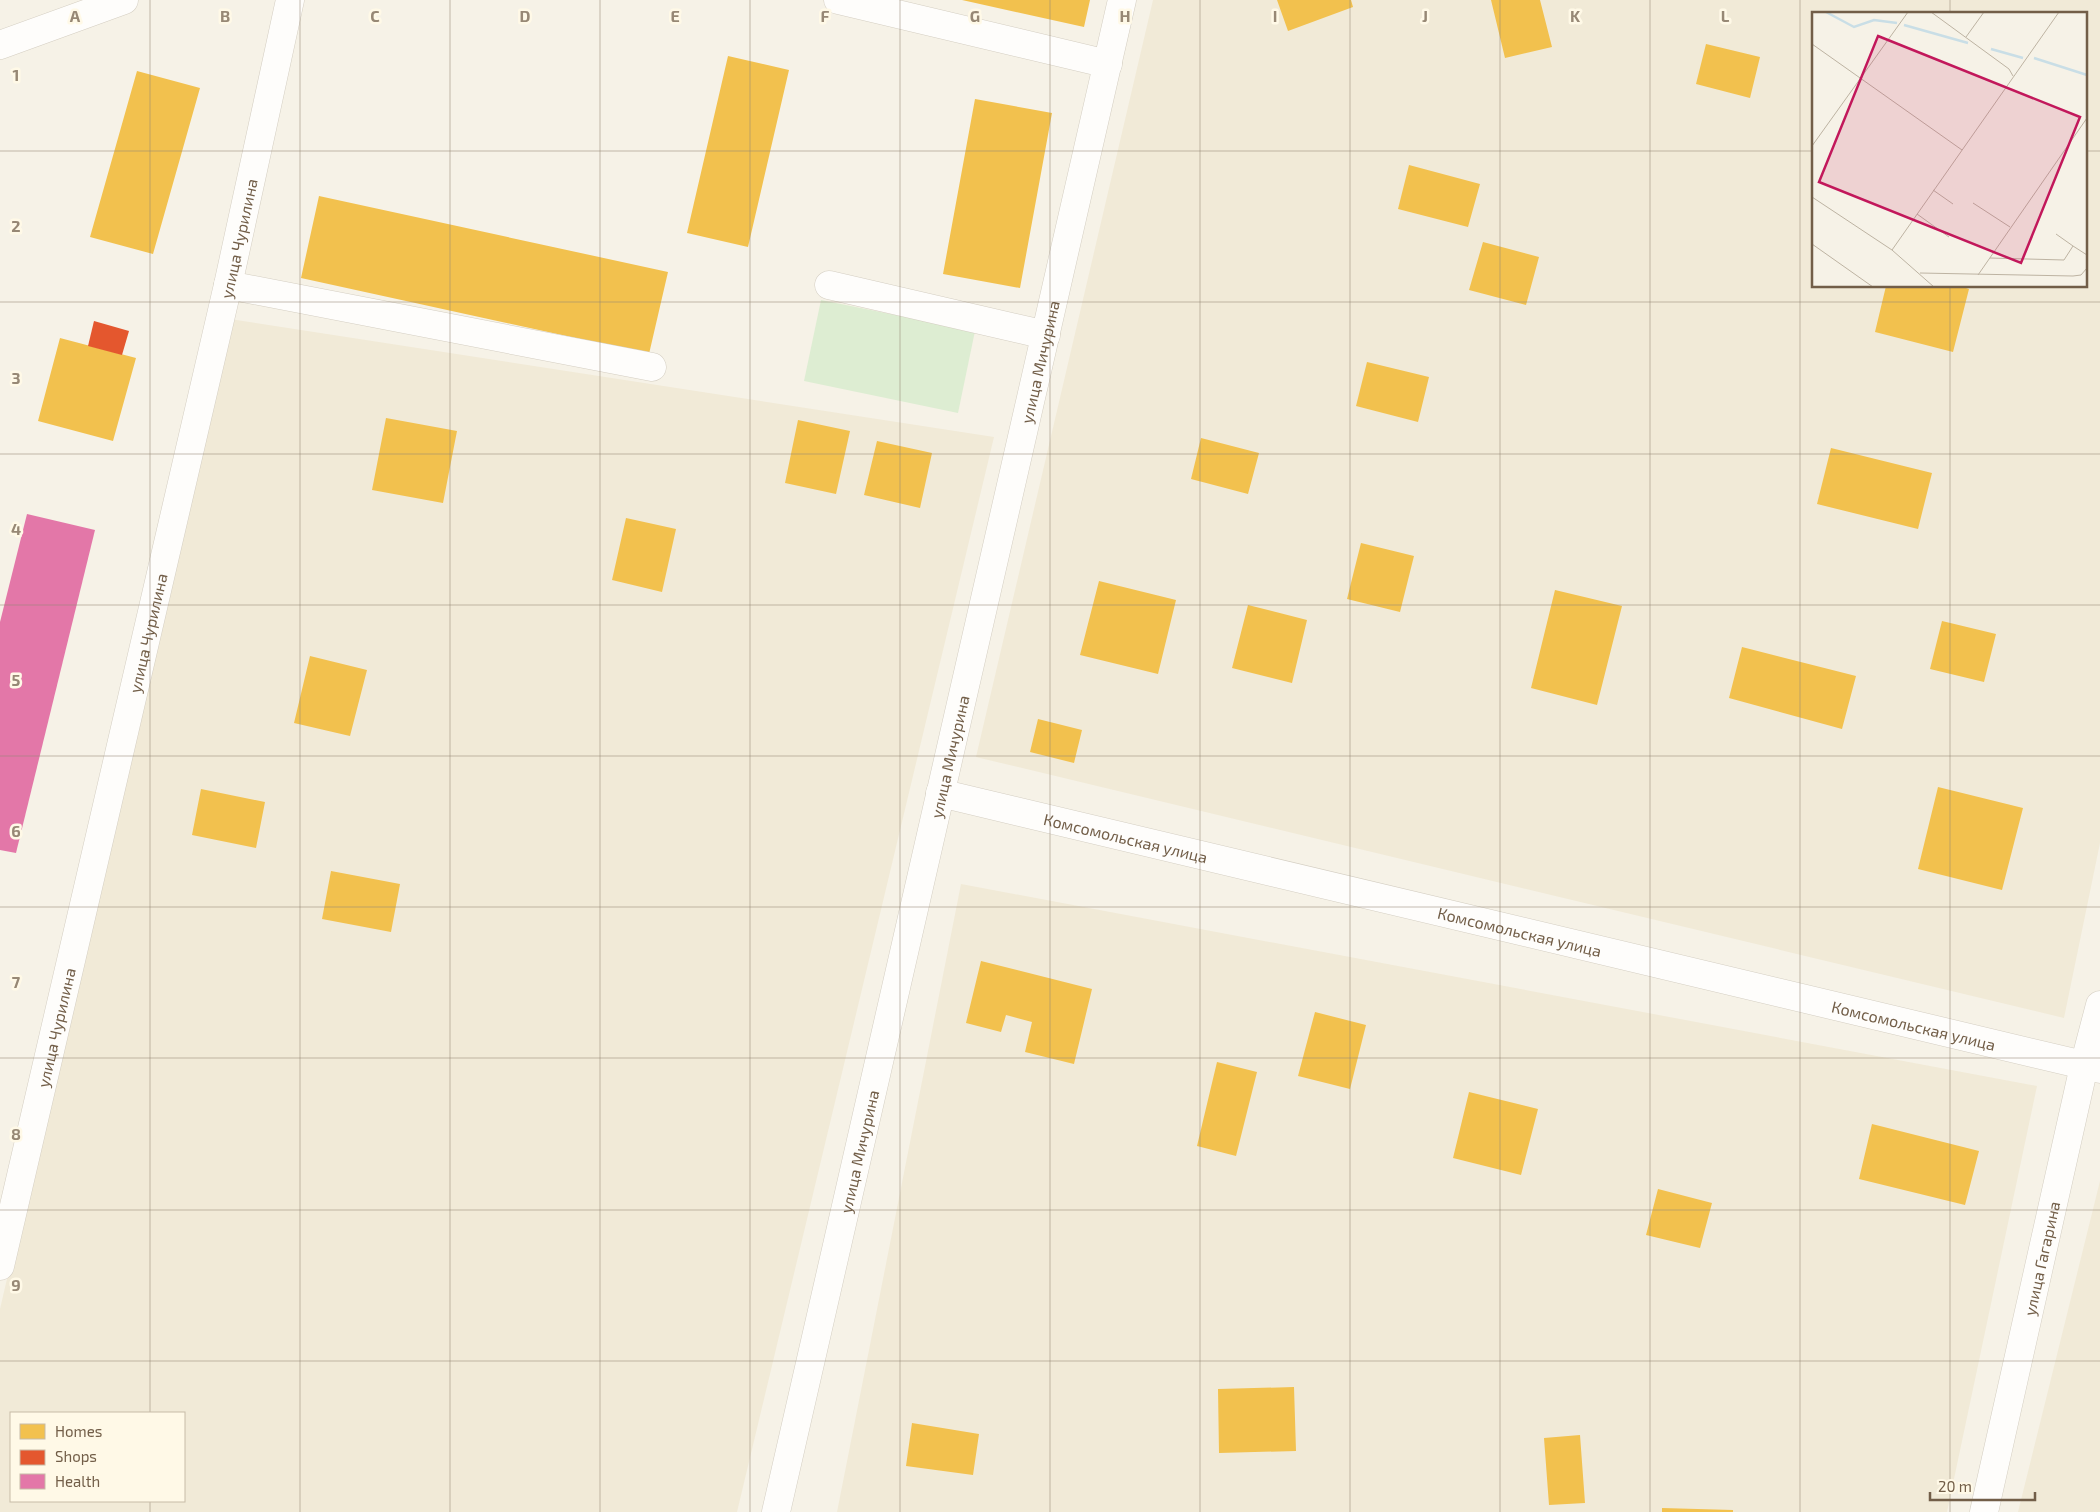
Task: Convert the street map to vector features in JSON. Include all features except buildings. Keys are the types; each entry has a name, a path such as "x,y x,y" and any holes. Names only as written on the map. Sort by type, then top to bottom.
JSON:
{"street":[{"path":"0,45 124,0"},
{"name":"улица Чурилина","path":"0,1266 228,285 290,0"},
{"path":"838,0 1108,64"},
{"name":"улица Мичурина","path":"776,1512 1122,0"},
{"path":"228,285 652,367"},
{"path":"828,285 1046,334"},
{"name":"Комсомольская улица","path":"940,793 2092,1068"},
{"name":"улица Гагарина","path":"1984,1512 2092,1068 2100,1005"}],"shaded area":[{"path":"1153,0 2100,0 2100,843 2064,1018 976,757"},
{"path":"230,319 994,437 737,1512 0,1512 0,1309"},
{"path":"961,884 2037,1086 1947,1512 837,1512"},
{"path":"2100,1181 2100,1512 2018,1512"}],"green space":[{"path":"821,300 975,331 958,413 804,381"}]}
